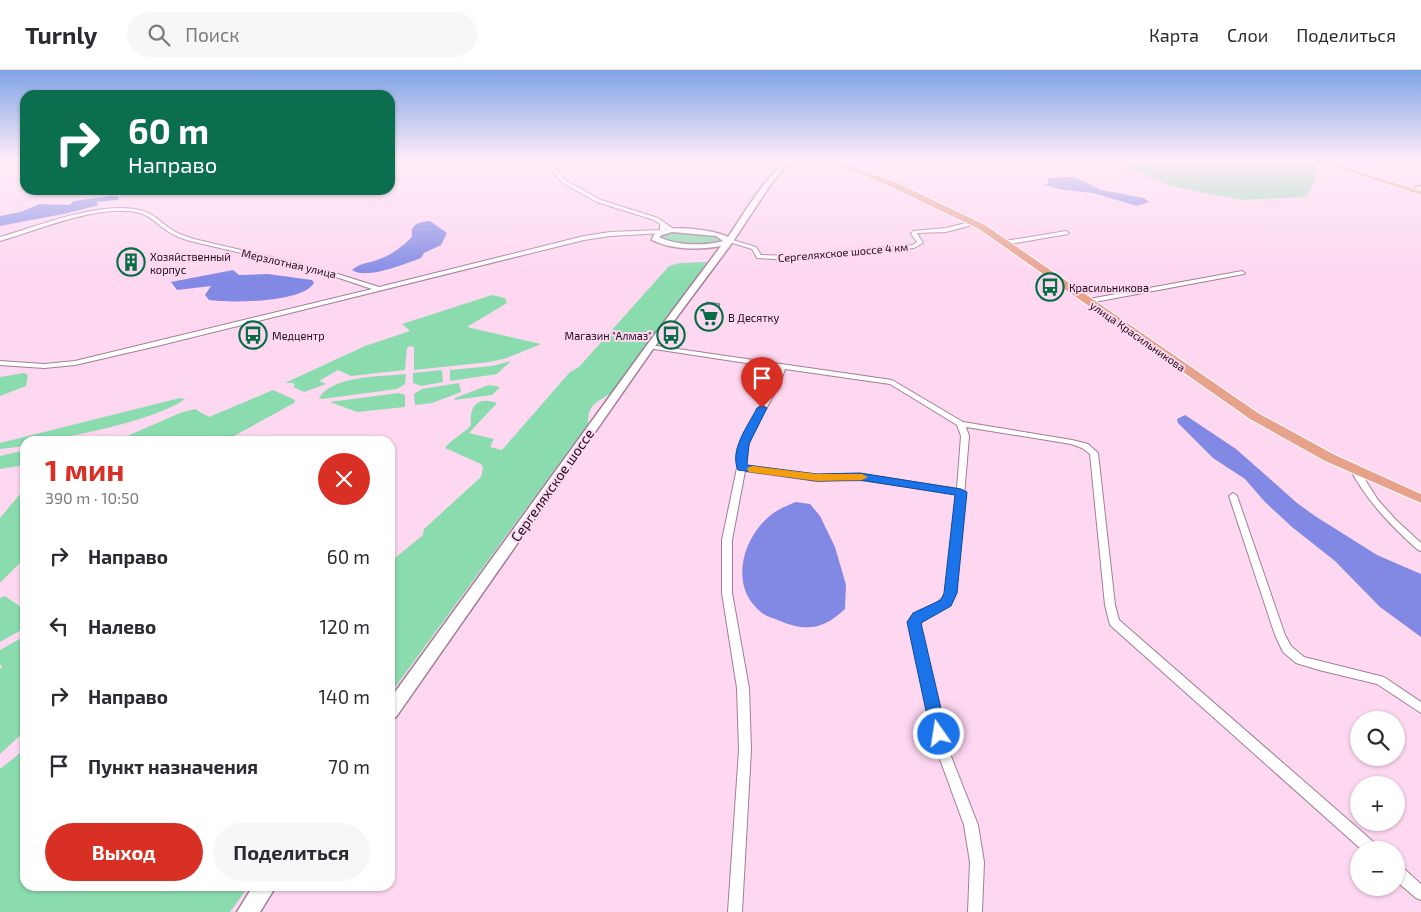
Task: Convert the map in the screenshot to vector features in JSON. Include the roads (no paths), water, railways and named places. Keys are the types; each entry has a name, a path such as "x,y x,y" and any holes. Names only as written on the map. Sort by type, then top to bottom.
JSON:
{"main road":[{"name":"Сергеляхское шоссе","path":"395,705 650,347 729,241 757,199"},
{"name":"улица Красильникова","path":"924,199 974,223 1005,243 1239,406 1306,446 1421,499"},
{"path":"729,241 720,245 703,246 664,242 657,240 655,235 663,231 672,230 718,234 738,227"},
{"path":"718,234 729,241"},
{"path":"703,246 710,250 715,260"},
{"path":"247,912 262,891"}],"street":[{"path":"596,199 662,222 672,230"},
{"name":"Мерзлотная улица","path":"0,239 95,213 130,210 154,217 174,233 192,240 326,271 379,289"},
{"path":"639,233 663,231 662,222"},
{"name":"Сергеляхское шоссе 4 км","path":"729,241 754,248 759,257 792,258 914,246 920,243 914,234 916,232 946,230 974,223"},
{"path":"639,233 655,235"},
{"name":"Мерзлотная улица","path":"0,363 44,366 75,363 592,236 639,233"},
{"path":"1005,243 1066,233"},
{"path":"1089,301 1242,273"},
{"path":"650,347 892,382 962,424 1072,442 1085,446 1094,453 1110,605 1114,622 1362,841"},
{"path":"735,912 745,750 743,688 727,593 725,564 727,540 742,468 741,455 744,444 776,385 782,366"},
{"path":"962,424 965,436 950,593 947,603 918,617 914,622 943,751 971,824 977,862 975,912"},
{"path":"742,468 817,478 860,477 961,492"},
{"path":"1354,469 1362,487 1376,506 1421,548"},
{"path":"1233,496 1280,635 1287,649 1300,660 1380,680 1421,708"},
{"path":"1405,880 1421,893"}],"water":[{"path":"118,199 96,202 99,205 68,213 0,226 0,216 20,212 40,204 69,205 74,201"},
{"path":"1114,199 1146,199 1149,202 1137,206"},
{"path":"430,221 447,233 441,245 424,253 421,258 376,272 358,273 352,270 359,265 378,260 394,252 412,237 412,230 415,225"},
{"path":"233,270 239,275 268,274 312,280 314,283 307,290 296,295 265,300 233,301 209,300 205,295 211,286 177,290 171,282"},
{"path":"1185,415 1236,449 1297,503 1315,516 1377,555 1421,574 1421,637 1380,607 1335,561 1292,527 1265,502 1245,479 1213,458 1178,423 1177,419"},
{"path":"796,502 810,504 820,516 835,547 846,585 845,609 830,621 815,627 799,627 762,613 751,602 745,589 742,575 743,561 755,533 775,512"}],"place":[{"name":"Хозяйственный корпус","path":"131,262"},
{"name":"Красильникова","path":"1050,287"},
{"name":"В Десятку","path":"709,317"},
{"name":"Медцентр","path":"253,335"},
{"name":"Магазин \"Алмаз\"","path":"671,335"}]}
